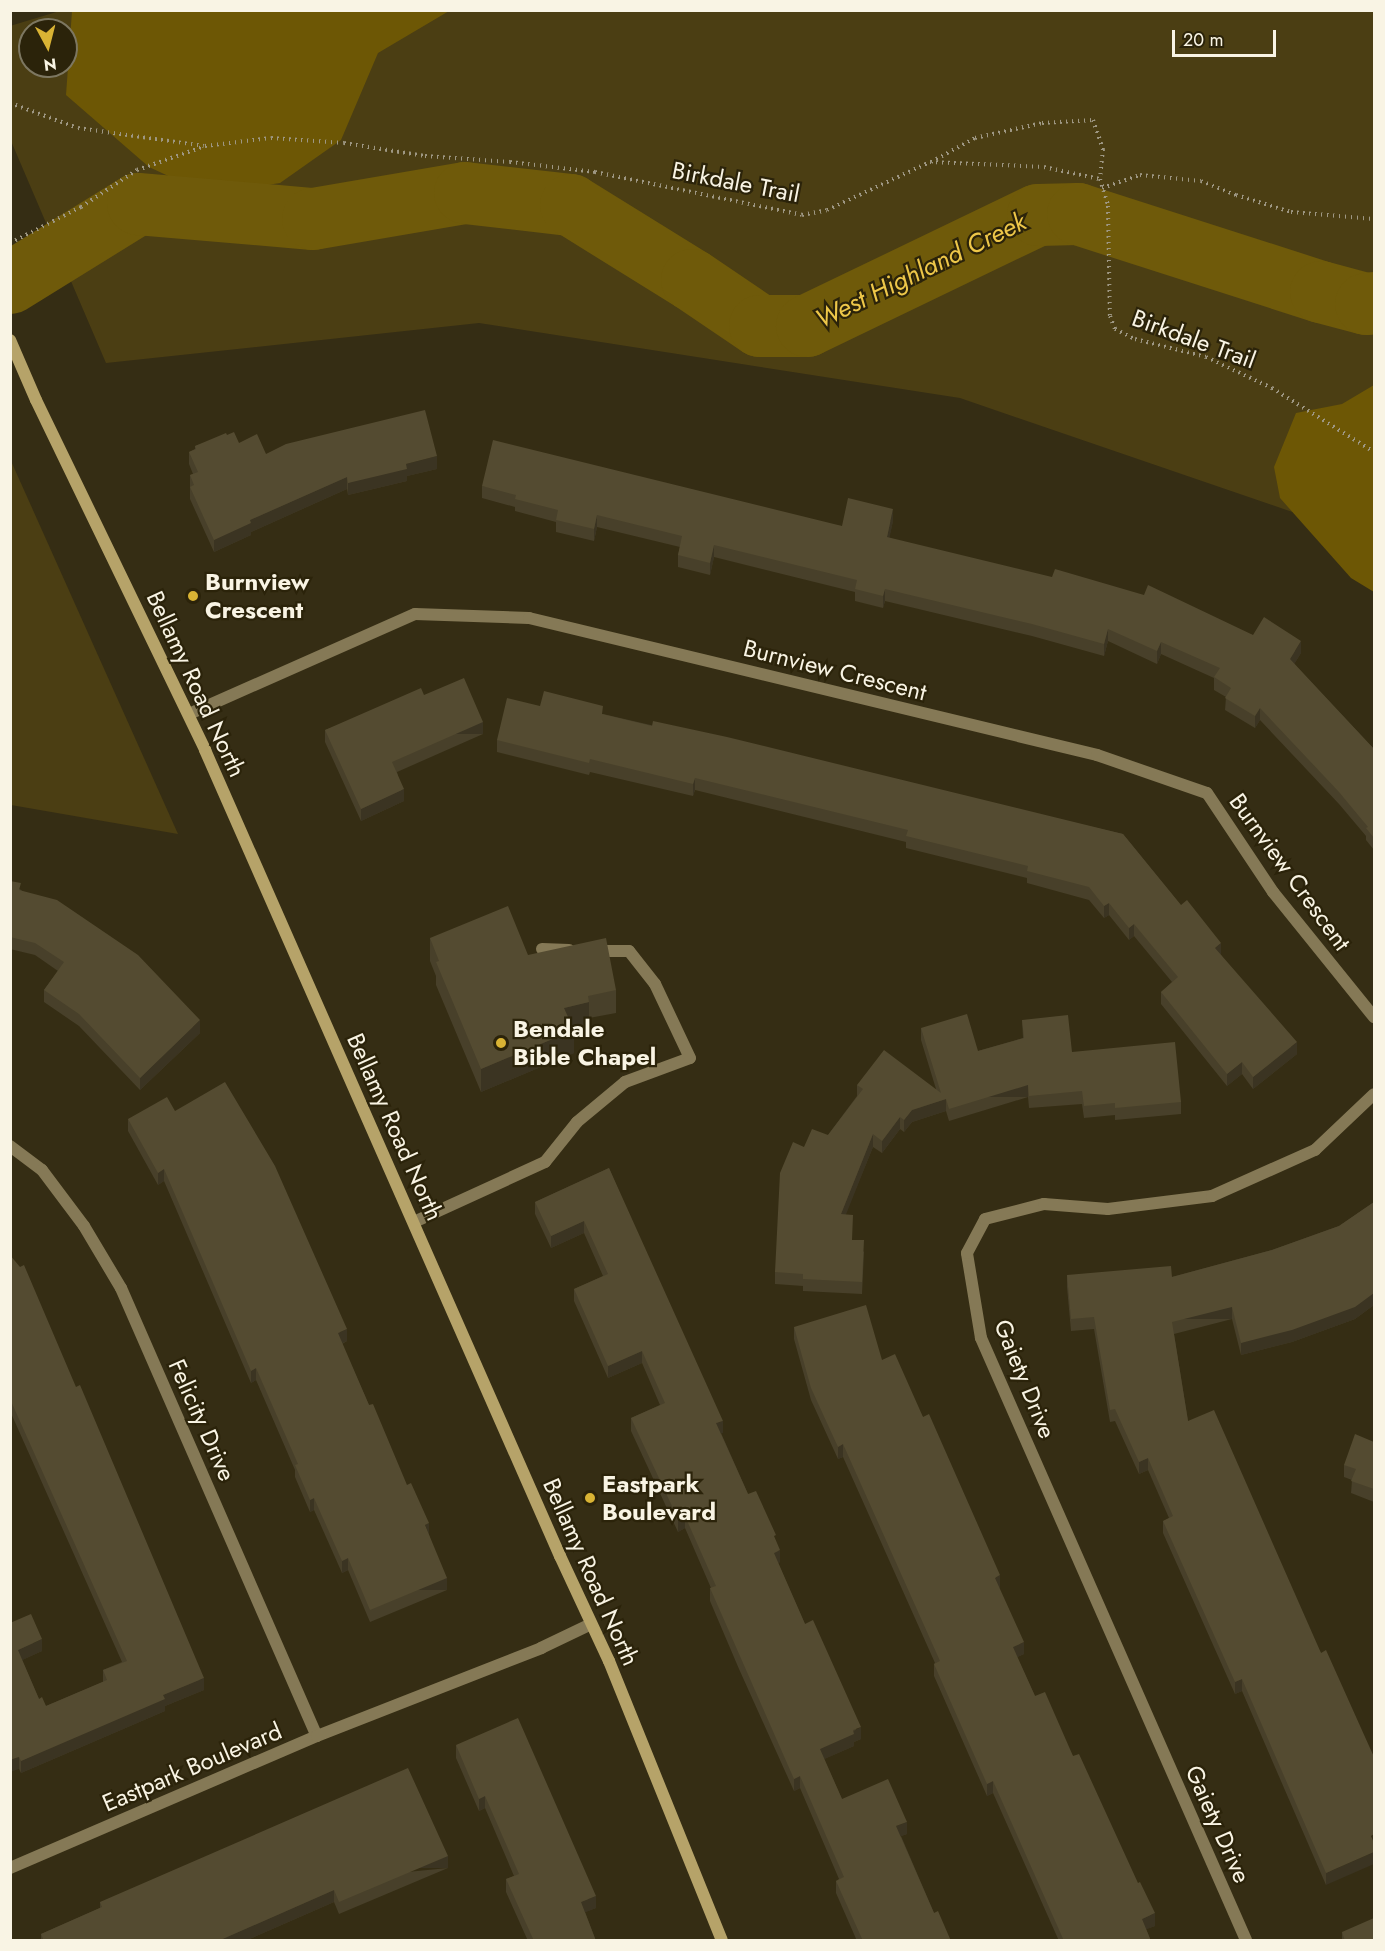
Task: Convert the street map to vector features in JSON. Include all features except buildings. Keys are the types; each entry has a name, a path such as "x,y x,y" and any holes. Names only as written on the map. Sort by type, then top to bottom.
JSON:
{"street":[{"name":"Bellamy Road North","path":"10,340 36,400 189,714 609,1661 722,1941"},
{"name":"Burnview Crescent","path":"189,714 416,614 529,618 1097,755 1207,793 1273,892 1374,1017"},
{"path":"414,1222 545,1162 577,1122 624,1082 690,1058 655,984 630,951 542,949"},
{"name":"Gaiety Drive","path":"1246,1941 981,1338 967,1253 984,1218 1044,1204 1108,1209 1212,1196 1315,1150 1374,1094"},
{"name":"Felicity Drive","path":"10,1146 42,1170 84,1226 121,1288 317,1736"},
{"name":"Eastpark Boulevard","path":"10,1868 317,1736 542,1648 591,1624"}],"path":[{"path":"10,103 78,128 205,146"},
{"path":"930,162 975,138 1042,123 1093,120 1103,149 1100,178"},
{"name":"Birkdale Trail","path":"10,243 81,207 137,170 205,146 271,138 344,143 425,156 542,165 595,172 802,215 827,210 930,162 1044,167 1100,178 1108,206 1110,316 1115,328 1135,339 1206,357 1272,388 1374,452"},
{"path":"1102,188 1140,175 1201,181 1236,195 1291,212 1374,219"}],"shaded area":[{"path":"63,10 1374,11 1374,540 960,398 479,323 106,363 11,141 10,26 18,24 18,78 78,78 78,18 36,18"},
{"path":"72,10 449,11 378,53 341,140 280,183 207,194 149,167 66,95 67,78 78,78 78,18 71,18"},
{"path":"1374,385 1374,592 1351,578 1280,498 1274,467 1296,413 1342,404"},
{"path":"11,461 178,834 11,805"}],"waterway":[{"name":"West Highland Creek","path":"10,283 138,204 313,219 465,193 571,205 692,280 760,326 807,326 1038,215 1078,214 1321,292 1366,304 1374,303"}],"place":[{"name":"Burnview Crescent","path":"193,596"},
{"name":"Bendale Bible Chapel","path":"501,1043"},
{"name":"Eastpark Boulevard","path":"590,1498"}]}
